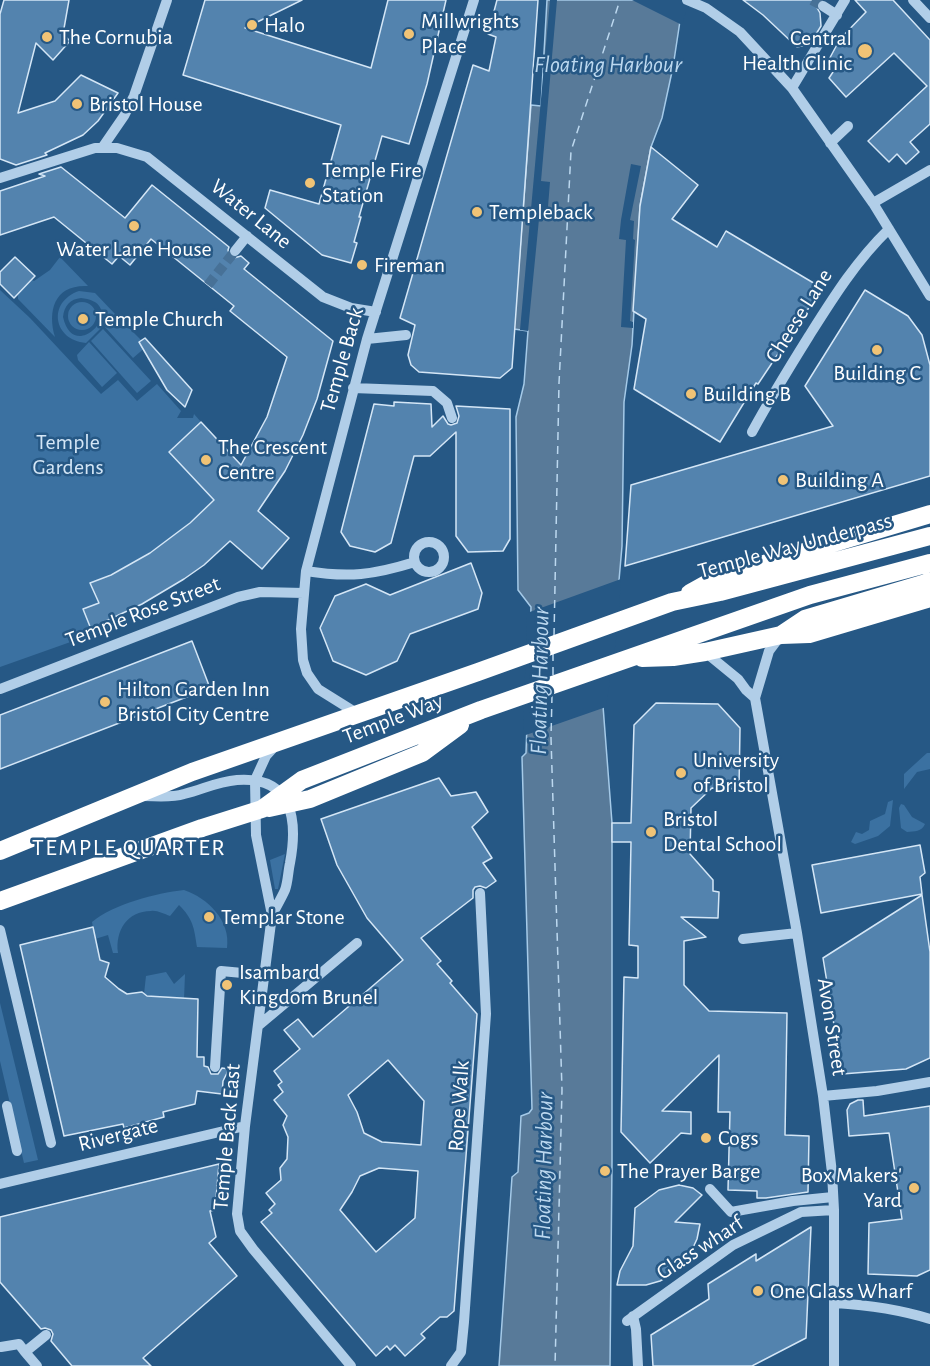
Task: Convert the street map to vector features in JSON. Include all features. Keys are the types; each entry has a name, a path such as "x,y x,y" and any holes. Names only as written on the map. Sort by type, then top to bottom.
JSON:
{"highway":[{"path":"672,602 717,578 930,514"},
{"name":"Temple Way Underpass","path":"672,602 720,592 930,536"},
{"path":"673,650 810,595 930,563"},
{"path":"781,635 805,619 930,581"},
{"path":"673,650 705,652 781,635 810,634 930,598"},
{"name":"Temple Way","path":"0,851 192,772 672,602"},
{"name":"Temple Way","path":"0,901 285,800 302,780 481,710 624,659 673,650"}],"street":[{"path":"0,178 95,148 102,148 124,116 134,96 167,0"},
{"name":"Temple Back","path":"358,714 318,689 307,673 303,660 301,629 306,571 367,339 474,0"},
{"path":"792,88 845,0"},
{"path":"913,0 930,18"},
{"path":"690,2 706,8 740,32 792,88 873,203 930,296"},
{"path":"823,6 837,15"},
{"path":"830,143 848,126"},
{"name":"Water Lane","path":"102,148 117,148 147,157 323,297 351,308 376,312"},
{"path":"873,203 930,170"},
{"name":"Cheese Lane","path":"752,432 843,282 889,229"},
{"path":"235,251 247,236"},
{"path":"367,339 406,334"},
{"path":"353,388 433,391 447,403 452,418"},
{"path":"306,571 336,576 364,575 387,571 415,562"},
{"name":"Temple Rose Street","path":"0,688 238,597 260,592 304,593"},
{"name":"Avon Street","path":"781,635 769,651 755,698 797,933 823,1096 834,1210 834,1366"},
{"path":"705,652 738,679 755,698"},
{"path":"255,780 266,756 278,742"},
{"path":"138,795 168,797 212,783 255,780 272,787 285,800"},
{"name":"Temple Back East","path":"255,780 258,810 256,835 272,915 237,1214 240,1231 253,1250 348,1365"},
{"name":"Temple Back East","path":"272,915 285,890 294,841 294,824 285,800"},
{"name":"Rope Walk","path":"451,1366 461,1352 464,1322 478,1051 486,1014 480,893"},
{"path":"0,930 51,1143"},
{"path":"743,939 797,933"},
{"path":"258,1026 357,943"},
{"path":"215,1067 221,971 264,975"},
{"path":"823,1096 930,1082"},
{"path":"7,1107 17,1151"},
{"name":"Rivergate","path":"0,1184 246,1126"},
{"path":"710,1189 731,1212 793,1201 833,1197"},
{"name":"Glass wharf","path":"638,1366 636,1329 630,1319 733,1245 801,1212 834,1210"},
{"path":"835,1303 900,1310 930,1319"},
{"path":"25,1352 46,1335"},
{"path":"0,1360 0,1347 19,1344 37,1366"}],"green space":[{"path":"60,257 88,286 68,289 56,301 52,317 55,337 18,299 18,294 32,280 34,281 50,270"},
{"name":"Temple Gardens","path":"0,290 30,318 101,394 118,380 137,401 157,384 181,411 177,418 193,418 194,414 201,422 215,498 173,536 157,547 125,567 90,583 99,603 84,609 93,634 0,667"},
{"path":"79,291 95,293 115,314 86,343 66,335 58,320 58,311 69,296","holes":["81,298 95,302 101,310 101,319 95,328 87,334 78,336 69,331 63,317 68,304"]},
{"path":"82,302 92,306 96,316 92,326 82,330 72,326 68,316 72,306"},
{"path":"117,316 147,346 133,358 105,327"},
{"path":"103,329 151,381 137,393 91,341"},
{"path":"89,342 117,373 102,387 78,360 77,355"},
{"path":"927,753 930,753 930,769 917,772 904,789 904,774"},
{"path":"893,800 890,826 878,836 855,844 851,842 856,832 862,834 869,830 870,821 885,814 888,802"},
{"path":"901,804 912,817 925,824 918,831 907,832 901,828 899,808"},
{"path":"285,854 278,889 275,889 270,860"},
{"path":"184,890 201,899 216,912 225,929 227,948 197,947 192,924 179,905 170,916 153,911 135,914 129,918 121,930 118,953 113,953 108,935 95,939 92,922 101,916 136,900"},
{"path":"166,972 174,984 185,974 184,999 144,994 146,976"},
{"path":"0,1003 38,1160 24,1163 0,1061"}],"water":[{"name":"Floating Harbour","path":"547,0 687,0 680,21 662,118 651,147 640,206 632,345 624,402 622,546 615,626 603,706 612,823 610,1366 499,1366 512,1177 518,1172 521,1116 532,1109 522,757 526,753 531,607 518,590 516,417 524,384 528,331 514,329 531,105 541,106"}],"pier":[{"path":"550,0 557,0 541,181 550,182 547,219 539,219 528,331 520,330"},
{"path":"632,0 690,0 682,25"},
{"path":"631,164 641,166 630,220 634,221 633,239 635,240 630,321 633,322 633,328 621,327 626,240 619,239"},
{"path":"621,579 618,627 606,707 523,736 527,613"}],"building":[{"name":"Bristol House","path":"4,0 69,0 63,34 70,41 53,60 36,43 18,113 55,101 81,75 118,93 98,121 83,135 45,153 47,155 16,165 0,159 0,14"},
{"path":"205,0 302,0 245,28 371,68 388,0 446,0 427,84 409,144 382,136 359,217 361,217 354,242 357,243 351,263 322,255 265,208 270,190 319,204 341,125 183,75"},
{"name":"Templeback","path":"497,0 538,0 512,368 500,378 419,372 411,365 408,355 415,325 400,318 473,65 489,71 496,37 488,34"},
{"path":"743,0 819,0 816,6 820,13 821,26 810,44 797,47 763,15"},
{"name":"Central Health Clinic","path":"855,0 893,0 930,40 930,124 910,142 919,152 906,164 897,154 889,162 868,141 927,86 894,53 846,97 829,78 833,72 826,65 840,39 866,12"},
{"path":"651,147 698,185 672,219 717,247 726,231 822,288 758,384 756,383 720,442 634,389 646,319 633,311 640,206"},
{"name":"The Crescent Centre","path":"61,167 125,218 152,185 229,247 230,256 234,258 241,256 249,263 244,269 333,341 317,399 303,435 285,471 258,511 289,538 262,569 230,541 204,565 184,579 142,604 106,621 109,628 93,634 83,609 99,603 90,583 111,575 150,553 190,523 214,500 169,452 201,422 241,465 267,417 287,357 230,311 234,306 151,239 130,265 119,256 112,264 54,217 0,235 0,191 45,176 39,174"},
{"path":"15,257 35,276 14,298 0,284 0,272"},
{"name":"Building A","path":"865,290 908,316 922,335 930,365 930,476 625,566 631,485 833,426 805,386"},
{"path":"145,338 192,390 185,407 167,390 139,342"},
{"path":"394,402 431,404 432,427 443,416 448,424 457,423 459,416 456,406 510,409 510,539 503,551 468,552 456,536 456,432 430,456 414,456 391,543 375,552 350,546 341,532 374,404 394,406"},
{"path":"471,563 482,593 478,609 410,634 397,661 366,675 333,661 320,628 335,596 366,584 390,595"},
{"name":"Hilton Garden Inn Bristol City Centre","path":"192,641 210,688 0,769 0,715"},
{"path":"656,703 718,704 740,728 739,789 712,788 691,808 690,854 713,880 713,891 719,892 718,918 681,917 706,937 684,941 684,985 709,1011 787,1013 785,1135 809,1136 808,1192 757,1198 757,1191 728,1190 730,1112 718,1112 719,1055 662,1111 691,1112 691,1134 681,1133 650,1163 621,1132 624,977 638,978 638,946 629,945 631,842 612,842 612,823 631,823 634,725"},
{"path":"439,778 451,796 476,792 488,812 472,827 492,858 483,863 496,881 486,888 475,887 473,898 421,938 441,961 437,964 452,981 450,983 477,1014 454,1311 447,1317 440,1317 421,1334 425,1338 405,1356 395,1345 390,1350 387,1346 376,1356 261,1222 272,1213 269,1210 275,1204 266,1193 281,1180 280,1168 287,1159 288,1137 283,1125 287,1116 274,1100 283,1092 278,1085 282,1082 274,1071 300,1049 284,1030 298,1019 313,1037 403,960 367,918 337,865 321,819","holes":["388,1060 424,1101 421,1145 382,1142 364,1133 348,1095","379,1168 418,1171 415,1218 376,1252 340,1210 360,1176"]},
{"path":"920,845 925,873 920,877 922,894 821,913 812,865"},
{"path":"922,895 930,952 930,1058 906,1069 842,1074 823,958"},
{"path":"93,927 100,960 109,963 105,977 119,989 127,994 142,992 147,996 198,999 197,1057 204,1057 204,1066 208,1067 211,1074 218,1074 222,1068 229,1069 223,1081 222,1094 197,1091 195,1104 163,1112 164,1117 124,1128 123,1124 64,1136 20,945"},
{"name":"Box Makers' Yard","path":"863,1100 864,1116 930,1106 930,1270 917,1276 868,1274 869,1223 902,1219 889,1133 849,1136 847,1110 850,1104"},
{"path":"219,1164 215,1210 210,1211 216,1237 209,1243 237,1276 143,1358 151,1366 72,1366 51,1341 53,1334 51,1330 41,1329 0,1282 0,1217"},
{"path":"679,1185 693,1188 702,1195 675,1222 700,1224 691,1252 683,1264 660,1281 646,1285 617,1285 620,1271 633,1246 635,1208 659,1190"},
{"name":"One Glass Wharf","path":"811,1227 806,1338 752,1366 653,1366 651,1335 709,1299 708,1284 756,1254 756,1261"}],"ferry route":[{"path":"554,636 559,383 571,151 620,0"},
{"path":"553,653 553,675"},
{"path":"552,695 551,738 562,1090 555,1366"}],"tunnel":[{"path":"812,0 823,6"},
{"path":"208,285 235,251"}],"place":[{"name":"Halo","path":"252,25"},
{"name":"Millwrights Place","path":"409,34"},
{"name":"The Cornubia","path":"47,37"},
{"name":"Central Health Clinic","path":"865,51"},
{"name":"Bristol House","path":"77,104"},
{"name":"Temple Fire Station","path":"310,183"},
{"name":"Templeback","path":"477,212"},
{"name":"Water Lane House","path":"134,226"},
{"name":"Fireman","path":"362,265"},
{"name":"Temple Church","path":"83,319"},
{"name":"Building C","path":"877,350"},
{"name":"Building B","path":"691,394"},
{"name":"The Crescent Centre","path":"206,460"},
{"name":"Building A","path":"783,480"},
{"name":"Hilton Garden Inn Bristol City Centre","path":"105,702"},
{"name":"University of Bristol","path":"681,773"},
{"name":"Bristol Dental School","path":"651,832"},
{"name":"Templar Stone","path":"209,917"},
{"name":"Isambard Kingdom Brunel","path":"227,985"},
{"name":"Cogs","path":"706,1138"},
{"name":"The Prayer Barge","path":"605,1171"},
{"name":"Box Makers' Yard","path":"914,1188"},
{"name":"One Glass Wharf","path":"758,1291"}],"district":[{"name":"TEMPLE QUARTER","path":"129,848"}]}
